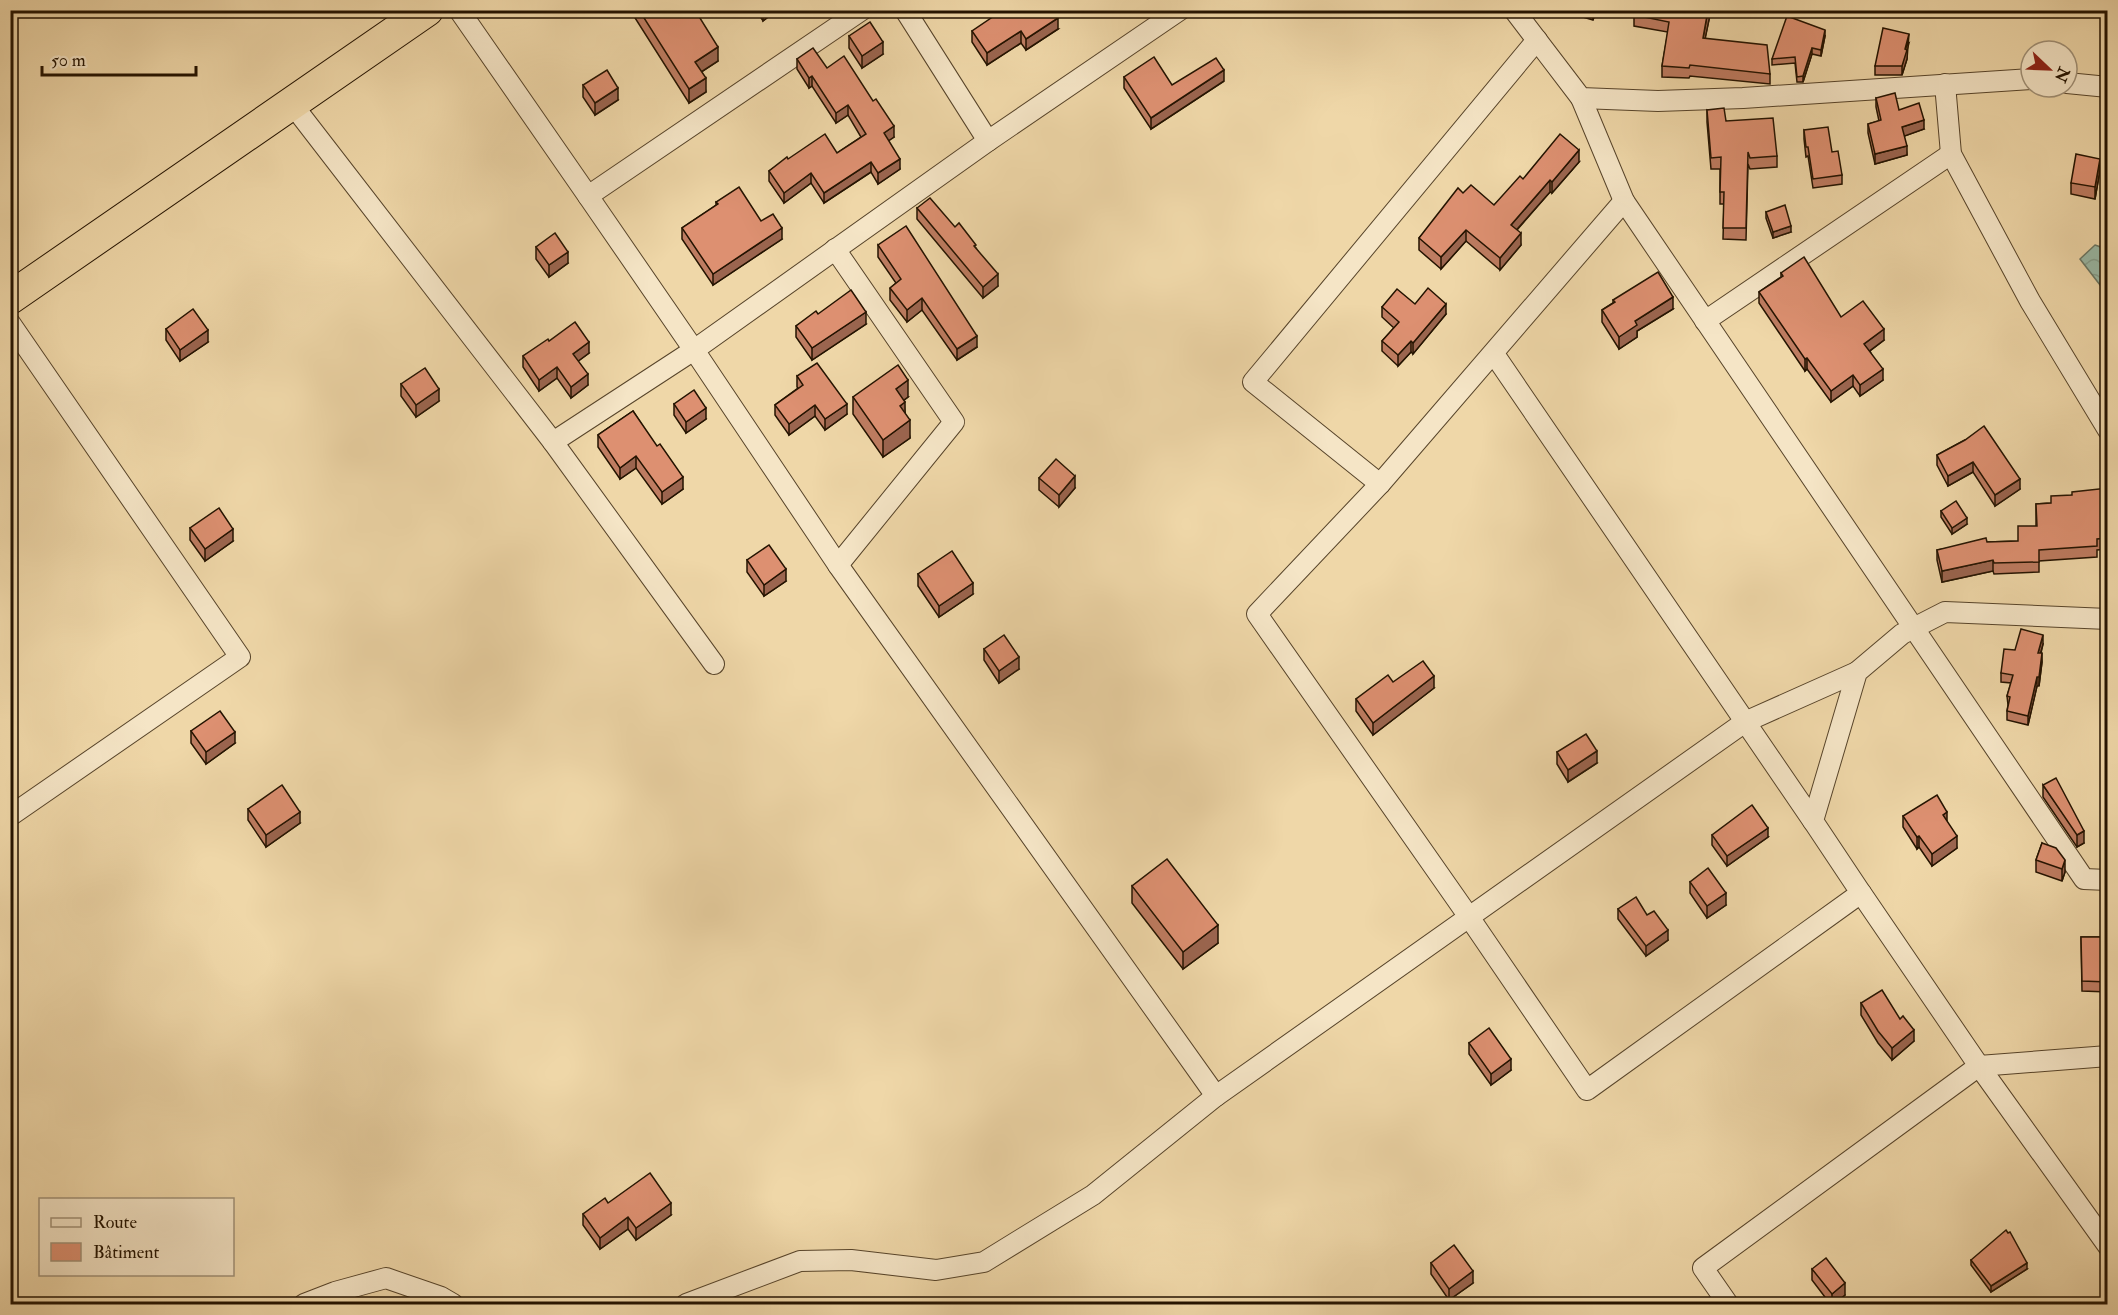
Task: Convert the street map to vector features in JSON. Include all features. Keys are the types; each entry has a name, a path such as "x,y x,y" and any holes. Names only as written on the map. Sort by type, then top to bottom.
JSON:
{"highway":[{"path":"10,298 427,10"}],"street":[{"path":"459,10 694,350 838,565 1216,1096"},
{"path":"588,196 862,10"},
{"path":"905,10 988,141"},
{"path":"553,442 694,350 988,141 1180,10"},
{"path":"1514,10 1581,98 1624,201 1913,629 2084,879 2108,880"},
{"path":"1380,484 1253,382 1537,40"},
{"path":"1581,98 1658,101 1743,98 2019,80"},
{"path":"1945,84 1951,154 2030,301 2108,430"},
{"path":"2079,84 2108,87"},
{"path":"292,104 553,442 714,664"},
{"path":"1705,321 1951,154"},
{"path":"1624,201 1380,484 1257,614 1587,1090 1861,893"},
{"path":"835,249 954,422 838,565"},
{"path":"10,323 240,657 10,816"},
{"path":"1494,354 1979,1066 2108,1246"},
{"path":"686,1305 800,1261 851,1260 936,1270 984,1262 1093,1195 1216,1096 1746,722 1857,672 1902,634 1945,612 2108,619"},
{"path":"1813,821 1857,672"},
{"path":"1728,1305 1703,1268 1979,1066 2108,1056"},
{"path":"304,1305 335,1292 386,1278 441,1297 453,1305"}],"water":[{"path":"2095,245 2107,249 2107,294 2080,259"}],"building":[{"path":"639,10 695,10 718,47 695,62 706,78 689,89"},
{"path":"1003,10 1053,10 1058,18 1026,39 1021,31 987,53 972,31"},
{"path":"1635,10 1708,10 1703,38 1767,45 1770,74 1690,65 1689,68 1662,66 1669,22 1634,15"},
{"path":"1787,16 1825,30 1821,50 1812,48 1803,76 1797,77 1795,57 1772,59"},
{"path":"870,22 883,42 862,56 849,36"},
{"path":"1883,28 1909,34 1902,66 1875,66"},
{"path":"813,48 827,68 844,56 873,101 876,99 894,126 884,133 900,159 878,173 871,162 824,193 811,173 784,193 769,171 787,157 788,159 825,134 837,153 866,134 848,105 836,113 812,76 809,78 797,59"},
{"path":"1154,57 1172,85 1216,58 1224,70 1151,118 1124,77"},
{"path":"607,70 618,88 595,103 583,85"},
{"path":"1895,93 1899,110 1919,103 1924,120 1902,127 1907,146 1875,154 1868,124 1881,120 1876,98"},
{"path":"1724,108 1726,121 1773,118 1777,156 1750,158 1748,152 1746,228 1723,228 1724,192 1720,192 1721,157 1711,158 1707,110"},
{"path":"1828,127 1832,152 1838,151 1842,175 1813,179 1804,130"},
{"path":"1560,134 1579,150 1511,225 1521,233 1500,258 1466,230 1441,257 1419,238 1458,188 1463,193 1471,185 1494,205 1520,176 1523,179"},
{"path":"2076,154 2100,159 2095,187 2071,183"},
{"path":"739,187 761,221 773,214 782,228 713,274 682,228"},
{"path":"930,198 955,227 959,223 976,245 974,246 998,274 983,287 917,208"},
{"path":"1785,205 1791,226 1773,232 1766,212"},
{"path":"906,226 977,336 957,349 922,298 907,310 890,288 901,279 878,245"},
{"path":"555,233 568,252 549,265 536,247"},
{"path":"1804,257 1841,317 1863,301 1884,329 1864,344 1883,369 1860,385 1853,375 1831,391 1807,358 1805,359 1759,292 1783,276 1781,273"},
{"path":"1658,272 1673,297 1635,321 1637,325 1619,337 1602,310 1615,302 1613,300"},
{"path":"1428,288 1446,304 1413,343 1411,341 1398,355 1382,341 1399,322 1382,307 1397,289 1415,304"},
{"path":"851,290 866,312 812,348 796,326 816,311 818,314"},
{"path":"193,309 208,330 180,350 166,329"},
{"path":"575,322 589,342 573,354 588,374 571,387 557,367 539,380 523,356"},
{"path":"817,363 847,404 825,419 815,405 789,424 775,405 803,385 797,376"},
{"path":"898,365 908,380 896,389 905,402 900,406 910,420 883,440 853,397"},
{"path":"425,368 439,389 416,405 401,384"},
{"path":"694,390 706,408 686,422 674,404"},
{"path":"633,411 657,446 660,444 683,477 662,492 636,456 620,468 598,435"},
{"path":"1984,426 2020,479 1995,495 1973,462 1948,476 1937,455 1965,440"},
{"path":"1056,459 1075,476 1059,495 1039,478"},
{"path":"2108,488 2108,538 2097,539 2097,546 2039,550 2039,562 1994,563 1993,560 1942,571 1937,550 1986,538 1987,542 2018,541 2018,526 2037,526 2036,504 2051,503 2051,496 2072,495 2072,492"},
{"path":"1956,501 1967,518 1952,528 1941,511"},
{"path":"219,508 233,529 205,549 190,528"},
{"path":"769,545 786,569 764,585 747,560"},
{"path":"952,551 973,583 939,606 918,574"},
{"path":"2021,629 2043,635 2038,653 2042,653 2039,677 2037,677 2028,716 2007,711 2010,697 2007,696 2013,675 2001,673 2004,649 2015,650"},
{"path":"1004,635 1019,657 999,671 984,649"},
{"path":"1423,661 1434,676 1373,723 1356,699 1388,675 1393,682"},
{"path":"220,711 235,732 206,752 191,731"},
{"path":"1586,734 1597,751 1568,770 1557,752"},
{"path":"2056,778 2084,831 2077,835 2043,785"},
{"path":"282,785 300,812 266,835 248,809"},
{"path":"1937,795 1947,812 1943,815 1957,836 1932,854 1903,816"},
{"path":"1752,805 1768,828 1727,856 1712,835"},
{"path":"2042,843 2056,848 2065,860 2062,869 2036,860"},
{"path":"1167,859 1218,925 1183,952 1132,886"},
{"path":"1708,868 1726,893 1707,906 1690,882"},
{"path":"1636,897 1647,915 1654,911 1668,930 1646,946 1618,909"},
{"path":"2081,937 2108,937 2108,982 2082,981"},
{"path":"1882,990 1900,1019 1903,1016 1914,1030 1892,1048 1878,1031 1861,1003"},
{"path":"1489,1028 1511,1059 1491,1074 1469,1043"},
{"path":"650,1173 671,1203 636,1228 628,1217 600,1238 583,1214 605,1198 608,1203"},
{"path":"2006,1230 2010,1232 2027,1263 1991,1286 1971,1260"},
{"path":"1454,1245 1473,1271 1449,1289 1431,1263"},
{"path":"1826,1258 1845,1283 1832,1294 1812,1269"}]}
